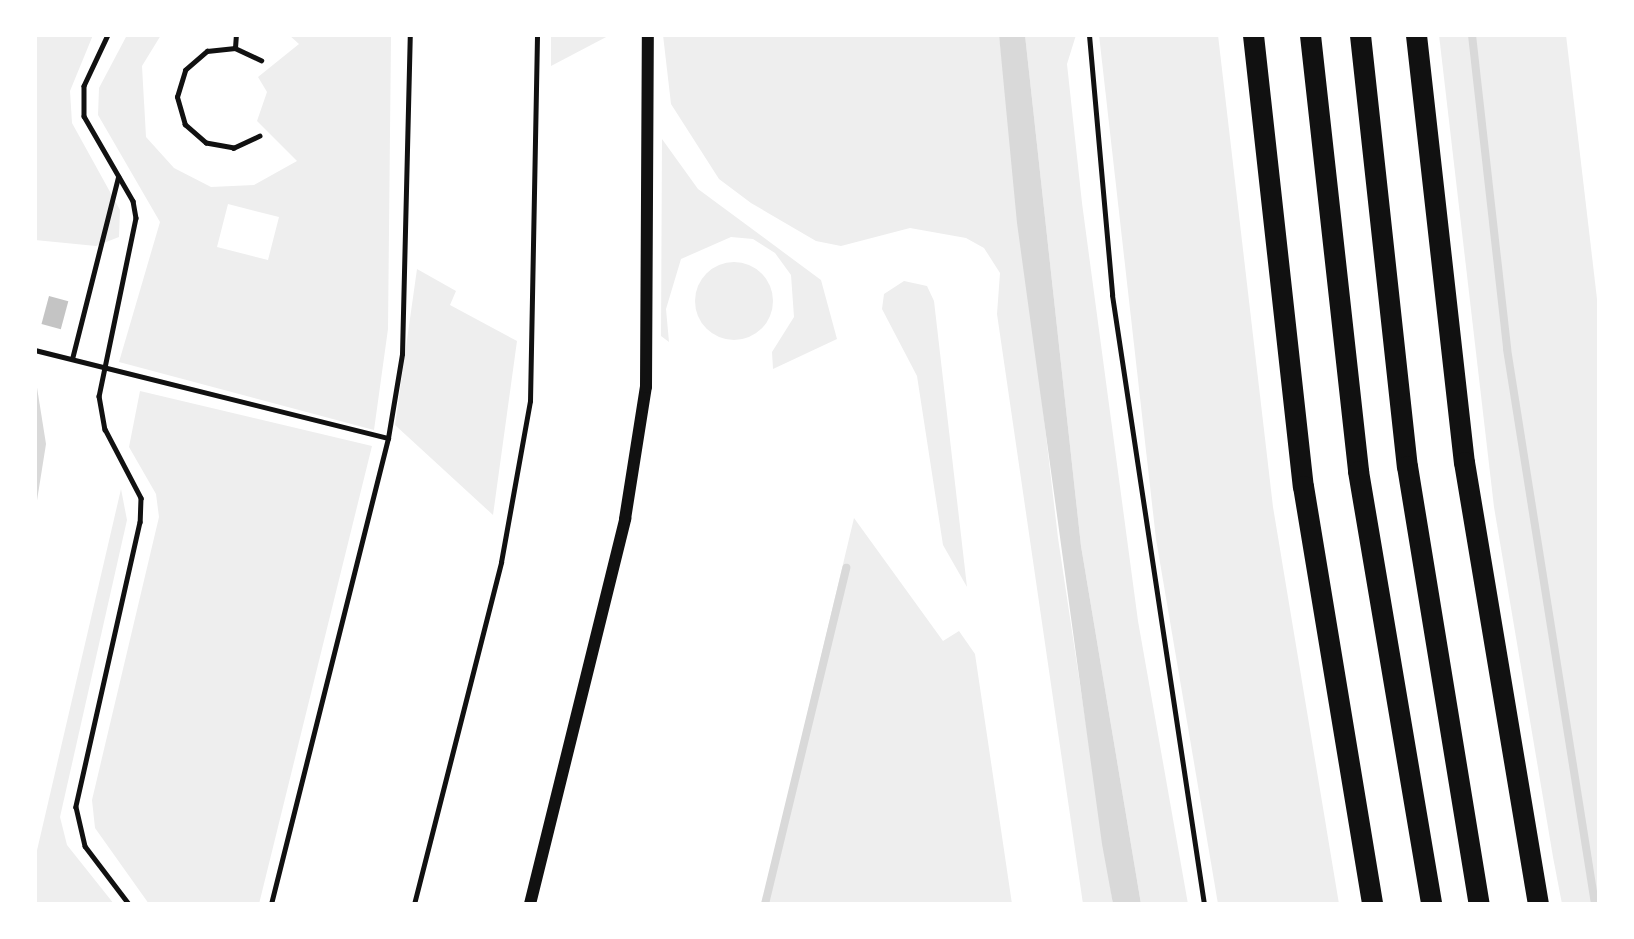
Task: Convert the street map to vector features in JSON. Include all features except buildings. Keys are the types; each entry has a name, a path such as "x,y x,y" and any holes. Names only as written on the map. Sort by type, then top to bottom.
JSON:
{"highway":[{"path":"1253,35 1303,486 1372,904"},
{"path":"1310,35 1358,471 1431,904"},
{"path":"1360,35 1407,466 1479,904"},
{"path":"1416,35 1464,462 1538,904"}],"street":[{"path":"530,904 625,519 644,400 648,35"}],"lane":[{"path":"414,904 501,562 530,401 537,35"},
{"path":"1089,35 1112,295 1203,904"}],"path":[{"path":"108,35 82,99 94,139 118,176 136,218 99,396 105,429 141,498 140,522 76,807 85,846 129,904"},
{"path":"235,47 236,35"},
{"path":"271,904 388,438 408,274 410,35"},
{"path":"260,136 234,148 206,144 184,125 177,97 185,70 207,51 235,47 261,60"},
{"path":"72,359 118,176"},
{"path":"35,350 388,438"}],"shaded area":[{"path":"35,35 93,35 70,91 72,123 120,210 119,237 96,246 35,240"},
{"path":"127,35 161,35 142,66 146,137 174,168 211,187 254,185 297,161 257,121 267,92 258,77 299,44 289,35 391,35 388,329 374,430 119,362 160,222 98,115 99,88","holes":["228,204 279,217 268,260 217,247"]},
{"path":"551,35 610,35 551,66"},
{"path":"663,35 999,35 1058,538 1113,904 1083,904 997,314 1000,273 984,248 966,238 910,228 841,246 816,241 751,203 719,179 671,104"},
{"path":"999,35 1025,35 1081,546 1141,904 1113,904 1102,844 1017,223"},
{"path":"1025,35 1076,35 1067,64 1082,203 1138,621 1188,904 1141,904 1081,546"},
{"path":"1099,35 1218,35 1273,507 1339,904 1218,904 1156,539"},
{"path":"1439,35 1566,35 1599,316 1599,904 1562,904 1553,857 1494,507"},
{"path":"662,139 698,189 821,280 837,339 773,369 772,352 794,317 791,275 775,253 753,239 731,237 681,259 666,309 669,342 661,336"},
{"path":"734,262 749,265 761,274 770,286 773,301 770,316 761,328 749,337 734,340 719,337 707,328 698,316 695,301 698,286 707,274 719,265"},
{"path":"417,269 456,291 450,305 517,341 493,515 395,425"},
{"path":"904,281 927,286 934,301 967,587 943,545 917,376 882,309 884,294"},
{"path":"35,375 46,444 35,513"},
{"path":"140,391 372,446 259,904 149,904 95,828 92,800 159,517 156,494 129,447"},
{"path":"121,489 127,520 60,817 67,845 114,904 35,904 35,859"},
{"path":"854,518 943,641 959,631 975,654 1012,904 762,904"}],"waterway":[{"path":"1472,35 1507,349 1595,904"},
{"path":"765,904 846,568"}]}
